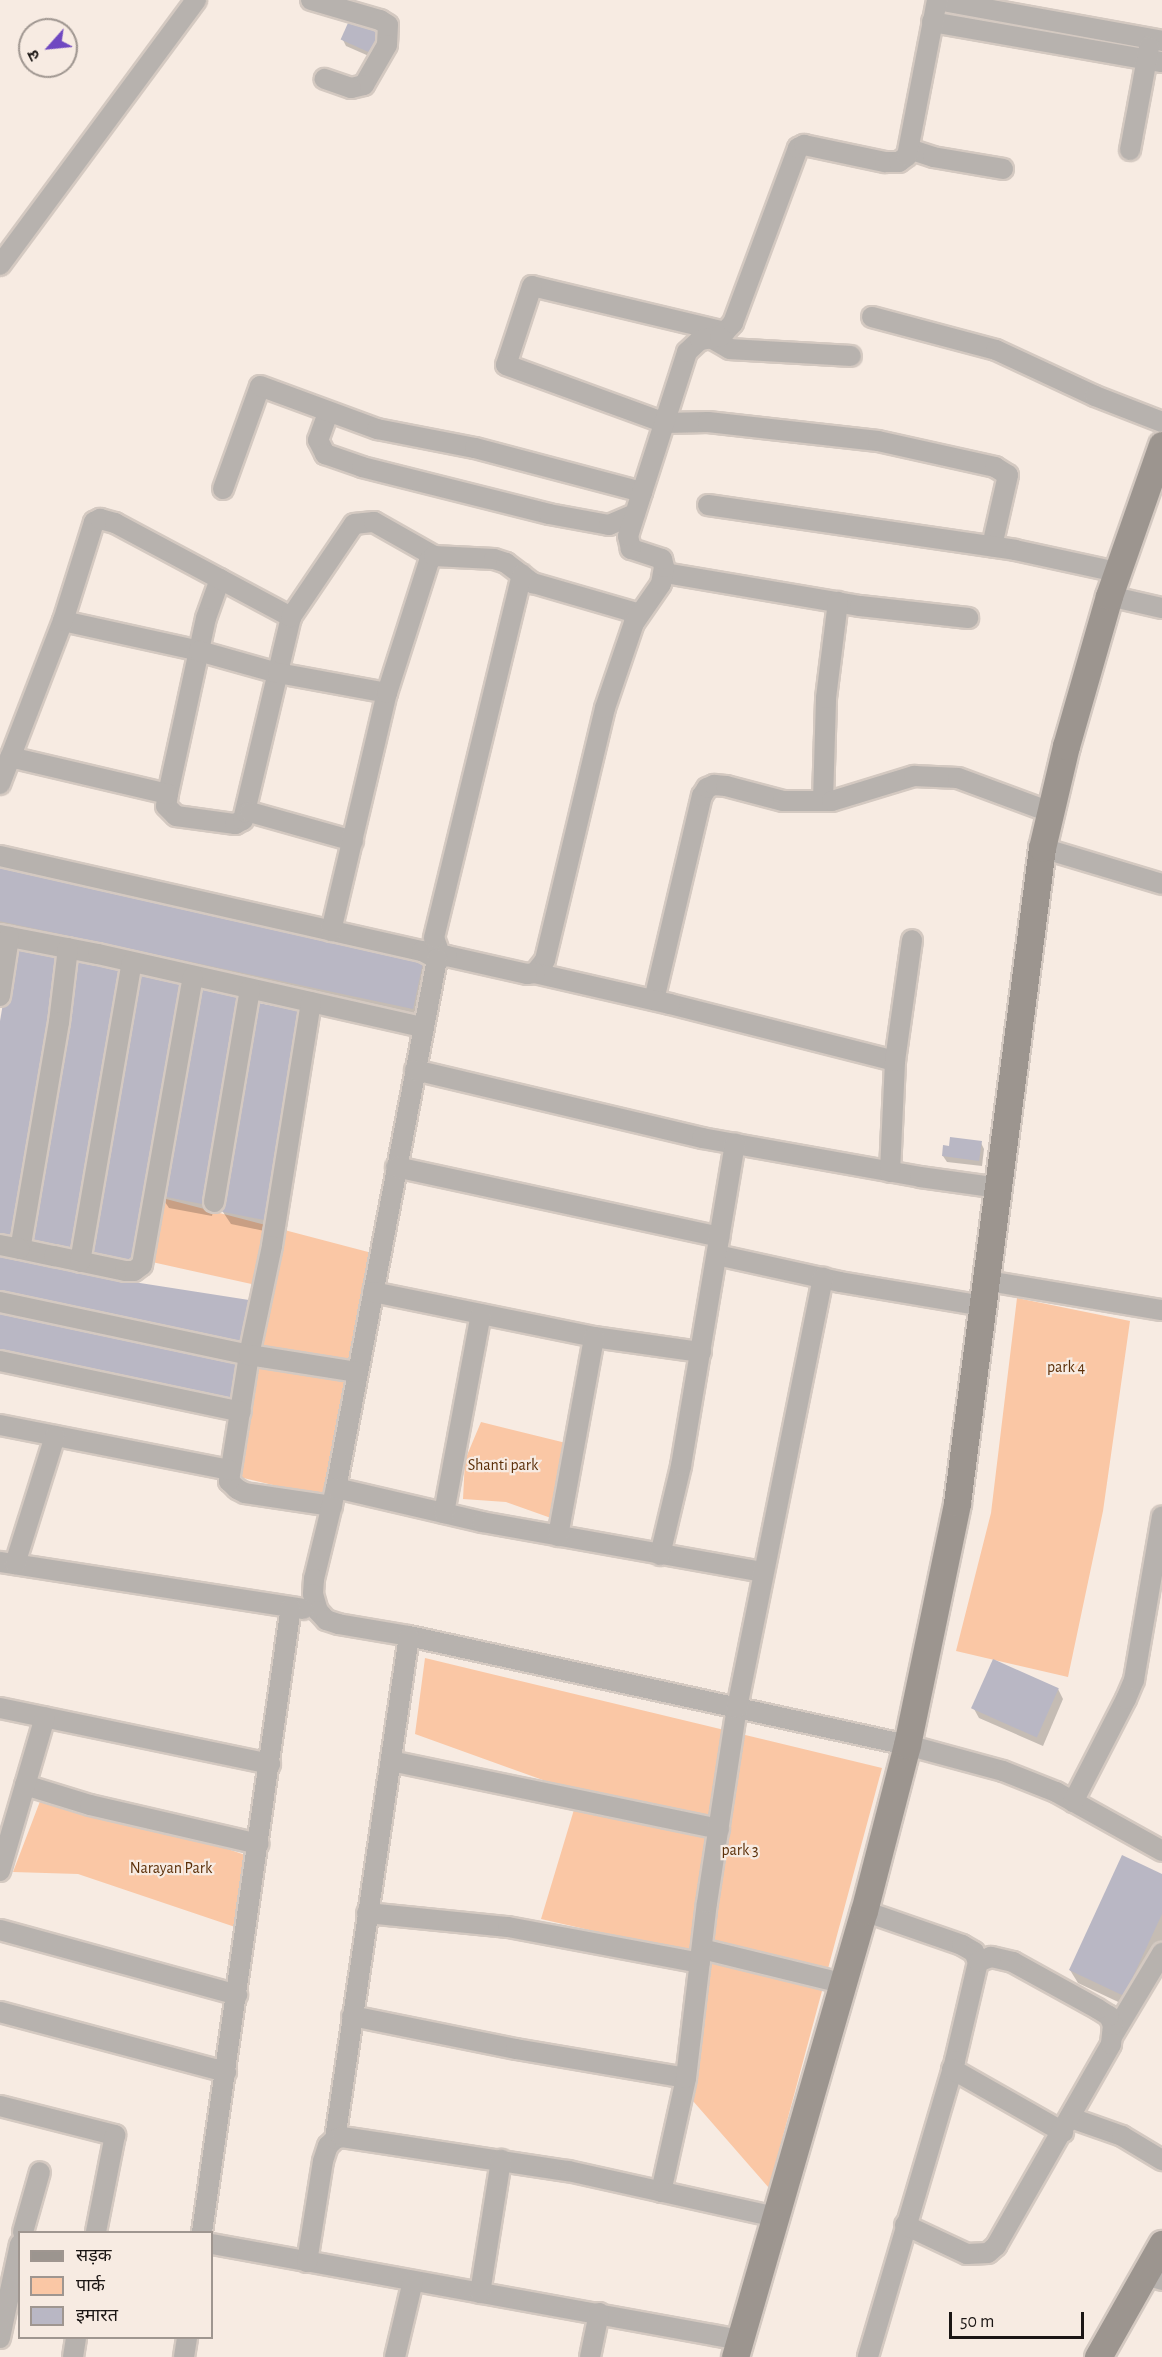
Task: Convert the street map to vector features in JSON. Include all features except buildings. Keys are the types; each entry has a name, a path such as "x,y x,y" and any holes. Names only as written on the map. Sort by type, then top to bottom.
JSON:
{"street":[{"path":"0,265 196,0"},
{"path":"311,0 380,20 388,25 387,45 364,85 351,88 325,79"},
{"path":"535,974 545,960 605,708 640,614 651,602 663,575 662,560 631,549 628,543 642,492 687,352 700,340 719,335 733,323 798,148 804,145 885,162 899,162 907,156 937,0 1153,50"},
{"path":"932,22 1153,50"},
{"path":"1130,150 1153,50"},
{"path":"909,148 933,157 1003,169"},
{"path":"851,356 730,349 719,335 532,286 506,365 665,423 708,422 878,441 995,467 1008,475 992,546"},
{"path":"872,317 996,351 1095,396 1162,422"},
{"path":"223,489 260,386 283,392 328,413 377,429 475,448 642,492"},
{"path":"328,413 318,440 325,454 362,467 549,514 609,525 635,514"},
{"path":"213,2244 599,2313 737,2348 864,1911 907,1745 957,1503 986,1293 1025,959 1042,848 1113,584 1160,460"},
{"path":"708,505 992,546 1113,584 1162,608"},
{"path":"0,784 63,621 94,522 100,519 115,523 291,617"},
{"path":"220,579 206,618 166,806 176,816 235,824 243,820 246,813 291,617 354,524 374,522 434,556 494,559 543,586 640,614"},
{"path":"332,931 387,693 424,571 434,556"},
{"path":"663,575 665,573 838,602 968,618"},
{"path":"522,575 434,938 439,958 423,1027 334,1497 314,1579 313,1594 318,1611 326,1620 338,1624 409,1636 907,1745 1003,1772 1073,1802 1162,1851"},
{"path":"823,801 826,698 838,602"},
{"path":"63,621 199,651 278,673 387,693"},
{"path":"10,757 168,794"},
{"path":"654,1000 702,796 707,788 714,784 783,801 832,801 914,776 947,777 958,778 1020,803 1050,812"},
{"path":"246,813 250,812 353,841"},
{"path":"1042,848 1162,884"},
{"path":"0,856 422,951 439,958 535,974 654,1000 896,1061"},
{"path":"0,996 4,936 68,948 423,1027"},
{"path":"890,1172 896,1061 912,940"},
{"path":"20,1249 59,1022 68,948"},
{"path":"80,1262 132,962"},
{"path":"0,1245 125,1271 135,1271 142,1265 193,976"},
{"path":"214,1202 250,989"},
{"path":"311,1002 272,1246 249,1355 230,1481 237,1489 245,1493 334,1497 444,1513 660,1555 763,1572"},
{"path":"415,1070 702,1138 890,1172 999,1188"},
{"path":"660,1555 681,1466 735,1143"},
{"path":"396,1167 718,1246 823,1278 1162,1310"},
{"path":"661,2192 686,2078 718,1829 737,1708 823,1278"},
{"path":"373,1292 594,1338 701,1352"},
{"path":"0,1302 249,1355 358,1372"},
{"path":"444,1513 482,1314"},
{"path":"558,1536 594,1338"},
{"path":"0,1361 241,1412"},
{"path":"0,1425 230,1470"},
{"path":"54,1436 8,1563 318,1611"},
{"path":"1073,1802 1130,1690 1156,1585 1162,1516"},
{"path":"202,2231 291,1607"},
{"path":"335,2139 409,1636"},
{"path":"0,1708 270,1764"},
{"path":"0,1870 45,1717"},
{"path":"391,1761 718,1829"},
{"path":"25,1785 90,1805 259,1844"},
{"path":"864,1911 962,1945 974,1952 978,1962 952,2068 868,2357"},
{"path":"367,1913 508,1927 701,1956 842,1983"},
{"path":"0,1930 237,1995"},
{"path":"1113,2035 1162,1953"},
{"path":"905,2225 967,2254 988,2253 1004,2235 1111,2044 1113,2025 1109,2016 1033,1972 1001,1957 991,1957 978,1962"},
{"path":"0,2012 226,2072"},
{"path":"352,2016 516,2049 686,2078"},
{"path":"952,2068 1067,2125 1122,2136 1162,2160"},
{"path":"0,2106 115,2135 96,2231"},
{"path":"307,2262 323,2161 328,2146 335,2139 342,2137 568,2171 775,2217"},
{"path":"480,2293 501,2160"},
{"path":"23,2231 40,2172"},
{"path":"1098,2357 1153,2277 1162,2244"},
{"path":"0,2338 18,2253"},
{"path":"396,2357 413,2281"},
{"path":"590,2357 599,2313"},
{"path":"73,2357 76,2339"},
{"path":"184,2357 187,2339"}],"green space":[{"path":"166,1199 372,1253 324,1497 235,1476 269,1288 152,1262"},
{"name":"park 4","path":"1017,1298 1130,1321 1103,1511 1068,1677 956,1651 991,1513"},
{"name":"Shanti park","path":"481,1422 566,1443 551,1518 506,1502 463,1499 465,1460"},
{"name":"park 3","path":"425,1658 882,1768 769,2188 686,2093 695,1954 541,1919 579,1793 415,1734"},
{"name":"Narayan Park","path":"42,1796 161,1826 257,1859 241,1929 78,1874 13,1872"}]}
